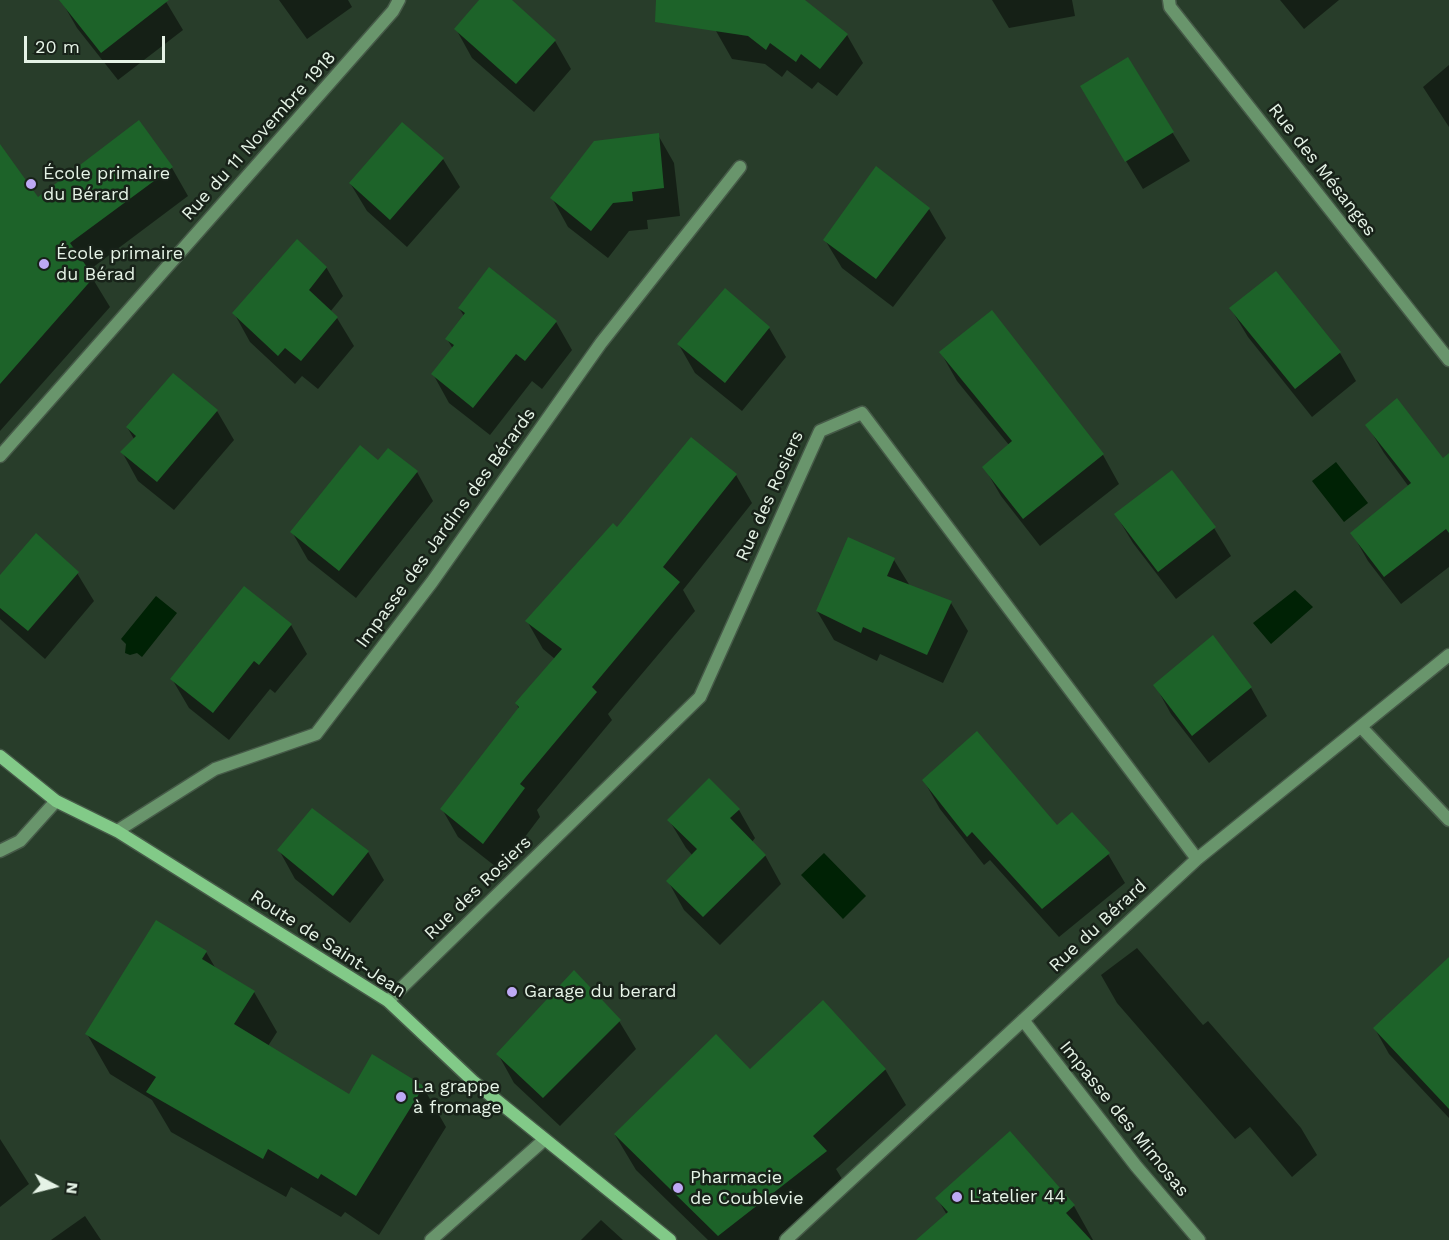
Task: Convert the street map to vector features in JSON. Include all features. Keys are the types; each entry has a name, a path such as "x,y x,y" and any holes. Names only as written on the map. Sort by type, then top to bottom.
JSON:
{"main road":[{"name":"Route de Saint-Jean","path":"0,756 56,801 117,831 388,1001 474,1082 670,1240"}],"street":[{"name":"Rue du 11 Novembre 1918","path":"0,456 393,11 399,0"},
{"name":"Rue des Mésanges","path":"1169,0 1170,7 1449,360"},
{"name":"Impasse des Jardins des Bérards","path":"117,831 215,769 315,734 432,582 601,343 740,167"},
{"name":"Rue des Rosiers","path":"388,1001 700,697 820,431 862,413 1197,859"},
{"name":"Rue du Bérard","path":"786,1240 1197,859 1449,655"},
{"path":"1360,726 1449,820"},
{"path":"0,851 20,841 56,801"},
{"name":"Impasse des Mimosas","path":"1023,1020 1136,1166 1199,1240"},
{"path":"431,1240 544,1140"}],"shaded area":[{"path":"1336,462 1368,503 1344,522 1312,481"},
{"path":"1295,590 1313,607 1271,644 1253,623"},
{"path":"156,596 177,613 142,657 137,653 130,655 125,653 126,644 121,639"},
{"path":"824,853 866,896 843,919 801,875"}],"building":[{"path":"59,0 169,0 101,53"},
{"path":"479,0 512,0 556,40 516,84 454,29"},
{"path":"656,0 805,0 848,34 820,69 801,54 796,62 770,43 766,50 748,36 655,22"},
{"path":"1128,57 1174,132 1125,162 1080,86"},
{"name":"École primaire du Bérard","path":"139,120 173,167 70,243 94,277 0,384 0,144 38,197"},
{"path":"402,122 444,158 390,220 349,183"},
{"path":"659,133 664,188 632,192 633,201 613,203 591,231 550,198 594,141"},
{"path":"876,166 930,208 876,279 823,240"},
{"path":"297,239 327,267 309,290 338,317 301,361 285,348 278,356 232,313"},
{"path":"489,267 557,321 525,361 516,354 473,408 431,374 454,345 445,339 465,313 458,308"},
{"path":"1276,271 1341,352 1295,389 1229,308"},
{"path":"725,288 770,327 725,383 677,344"},
{"path":"992,310 1104,454 1023,519 982,467 1012,441 939,352"},
{"path":"173,373 218,410 157,482 120,452 136,436 126,427"},
{"path":"1397,398 1443,458 1449,453 1449,533 1446,529 1384,577 1350,533 1411,483 1365,425"},
{"path":"691,437 737,474 663,567 680,582 592,687 597,692 520,784 525,788 483,844 440,809 519,707 515,703 562,649 525,621 613,523 617,527"},
{"path":"360,445 378,460 388,448 418,471 339,571 290,532"},
{"path":"1172,470 1216,527 1158,572 1114,514"},
{"path":"36,533 79,572 28,631 0,608 0,575"},
{"path":"848,537 895,558 887,576 952,601 927,655 863,627 861,633 816,611"},
{"path":"244,586 292,624 259,665 254,661 213,713 170,679"},
{"path":"1213,635 1252,687 1192,736 1153,685"},
{"path":"977,731 1057,825 1072,812 1110,853 1042,909 972,832 967,837 922,780"},
{"path":"709,778 740,809 730,818 766,855 703,917 666,881 697,849 667,820"},
{"path":"312,808 369,851 333,896 277,850"},
{"path":"156,920 207,951 202,959 255,991 234,1024 349,1094 372,1054 424,1086 356,1196 321,1174 318,1179 268,1149 263,1159 146,1092 156,1077 85,1034"},
{"path":"1449,957 1449,1109 1373,1028"},
{"path":"574,970 621,1020 543,1098 496,1054"},
{"path":"823,1000 886,1069 813,1136 827,1151 718,1236 614,1134 716,1034 750,1069"},
{"path":"1010,1131 1075,1205 1066,1213 1091,1240 916,1240 948,1212 935,1198"}],"place":[{"name":"École primaire du Bérard","path":"31,184"},
{"name":"École primaire du Bérad","path":"44,264"},
{"name":"Garage du berard","path":"512,992"},
{"name":"La grappe à fromage","path":"401,1097"},
{"name":"Pharmacie de Coublevie","path":"678,1188"},
{"name":"L'atelier 44","path":"957,1197"}]}
